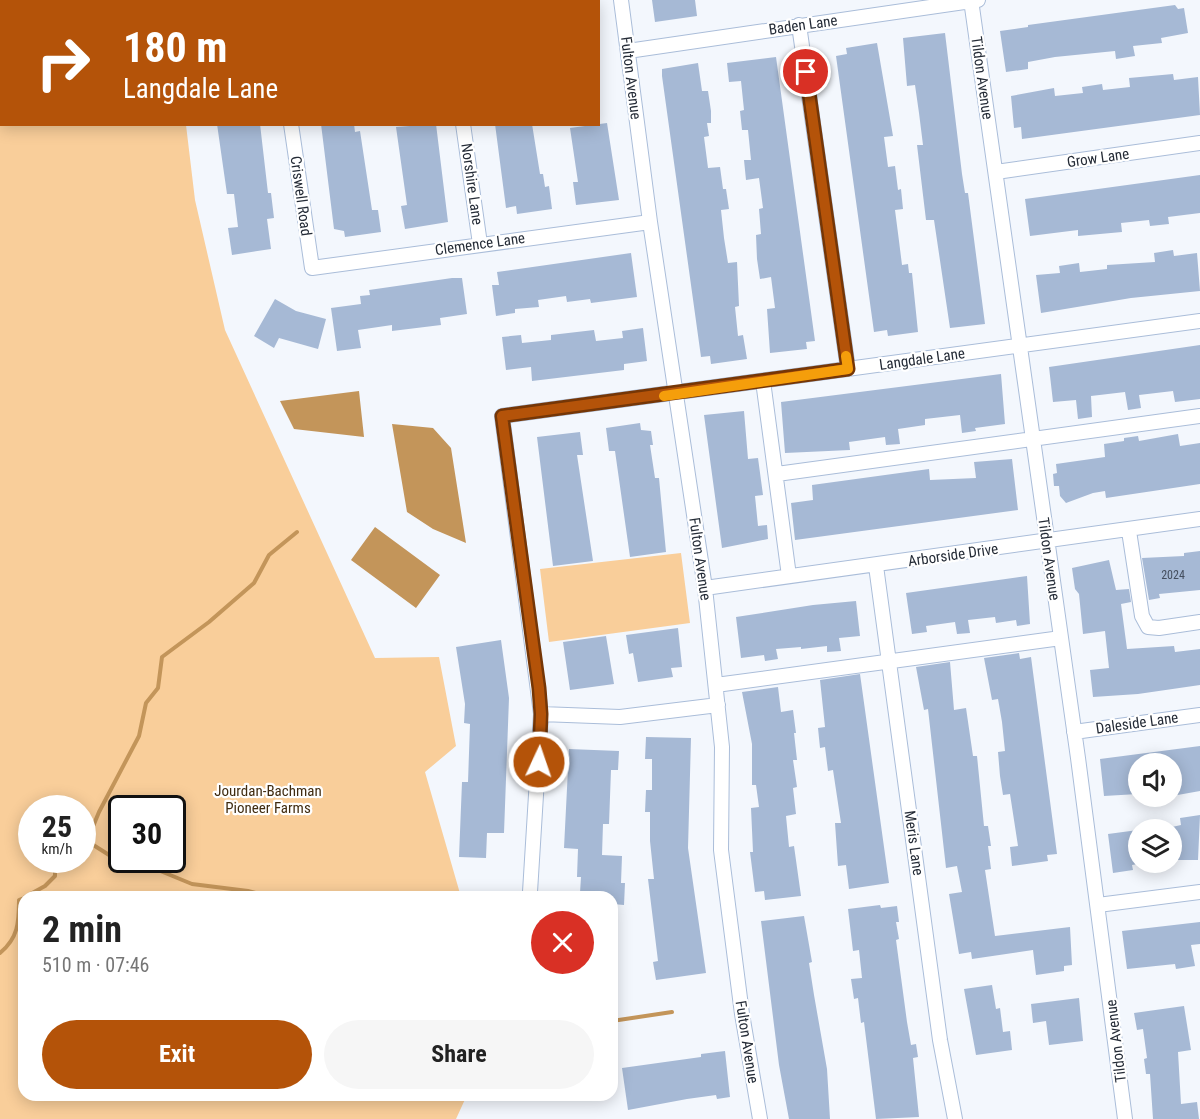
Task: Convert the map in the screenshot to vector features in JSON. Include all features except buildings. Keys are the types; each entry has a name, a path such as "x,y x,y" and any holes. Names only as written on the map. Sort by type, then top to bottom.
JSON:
{"street":[{"name":"Fulton Avenue","path":"621,0 650,222 705,588 722,747 721,850 742,1014 760,1119"},
{"name":"Baden Lane","path":"628,51 973,0"},
{"name":"Tildon Avenue","path":"973,0 1018,346 1098,905 1125,1119"},
{"path":"799,25 848,369"},
{"name":"Criswell Road","path":"291,126 312,268"},
{"name":"Norshire Lane","path":"463,126 480,244"},
{"name":"Grow Lane","path":"996,172 1200,143"},
{"name":"Clemence Lane","path":"312,268 650,222"},
{"name":"Langdale Lane","path":"541,714 502,416 1200,321"},
{"path":"763,381 789,576"},
{"path":"777,474 1200,416"},
{"name":"Arborside Drive","path":"705,588 1047,543 1200,519"},
{"path":"1129,531 1142,616 1148,627 1159,628 1200,622"},
{"name":"Meris Lane","path":"876,566 940,1040 955,1119"},
{"path":"716,685 1061,638"},
{"path":"530,891 541,714 620,717 718,705"},
{"name":"Daleside Lane","path":"1074,732 1200,715"},
{"path":"1098,905 1200,892"}],"green space":[{"name":"Jourdan-Bachman Pioneer Farms","path":"0,126 186,126 195,200 225,330 375,658 439,657 456,746 425,772 459,891 18,891 18,1101 464,1101 456,1119 0,1119"},
{"path":"681,553 690,623 549,642 540,569"}],"shaded area":[{"path":"359,391 364,437 294,429 280,401"},
{"path":"392,424 433,428 451,448 466,543 433,529 407,512"},
{"path":"375,527 440,575 416,608 351,560"}],"waterway":[{"path":"96,819 139,736 146,703 158,688 162,657 209,622 254,583 269,555 297,532"},
{"path":"96,847 128,867 158,870 192,884 248,891"},
{"path":"36,891 45,886 55,876 55,873"},
{"path":"0,953 11,942 18,923"},
{"path":"618,1020 672,1012"}],"slow traffic":[{"path":"664,396 848,369 846,356"}],"route":[{"path":"539,762 541,714 539,688 502,416 848,369 806,72"}]}
